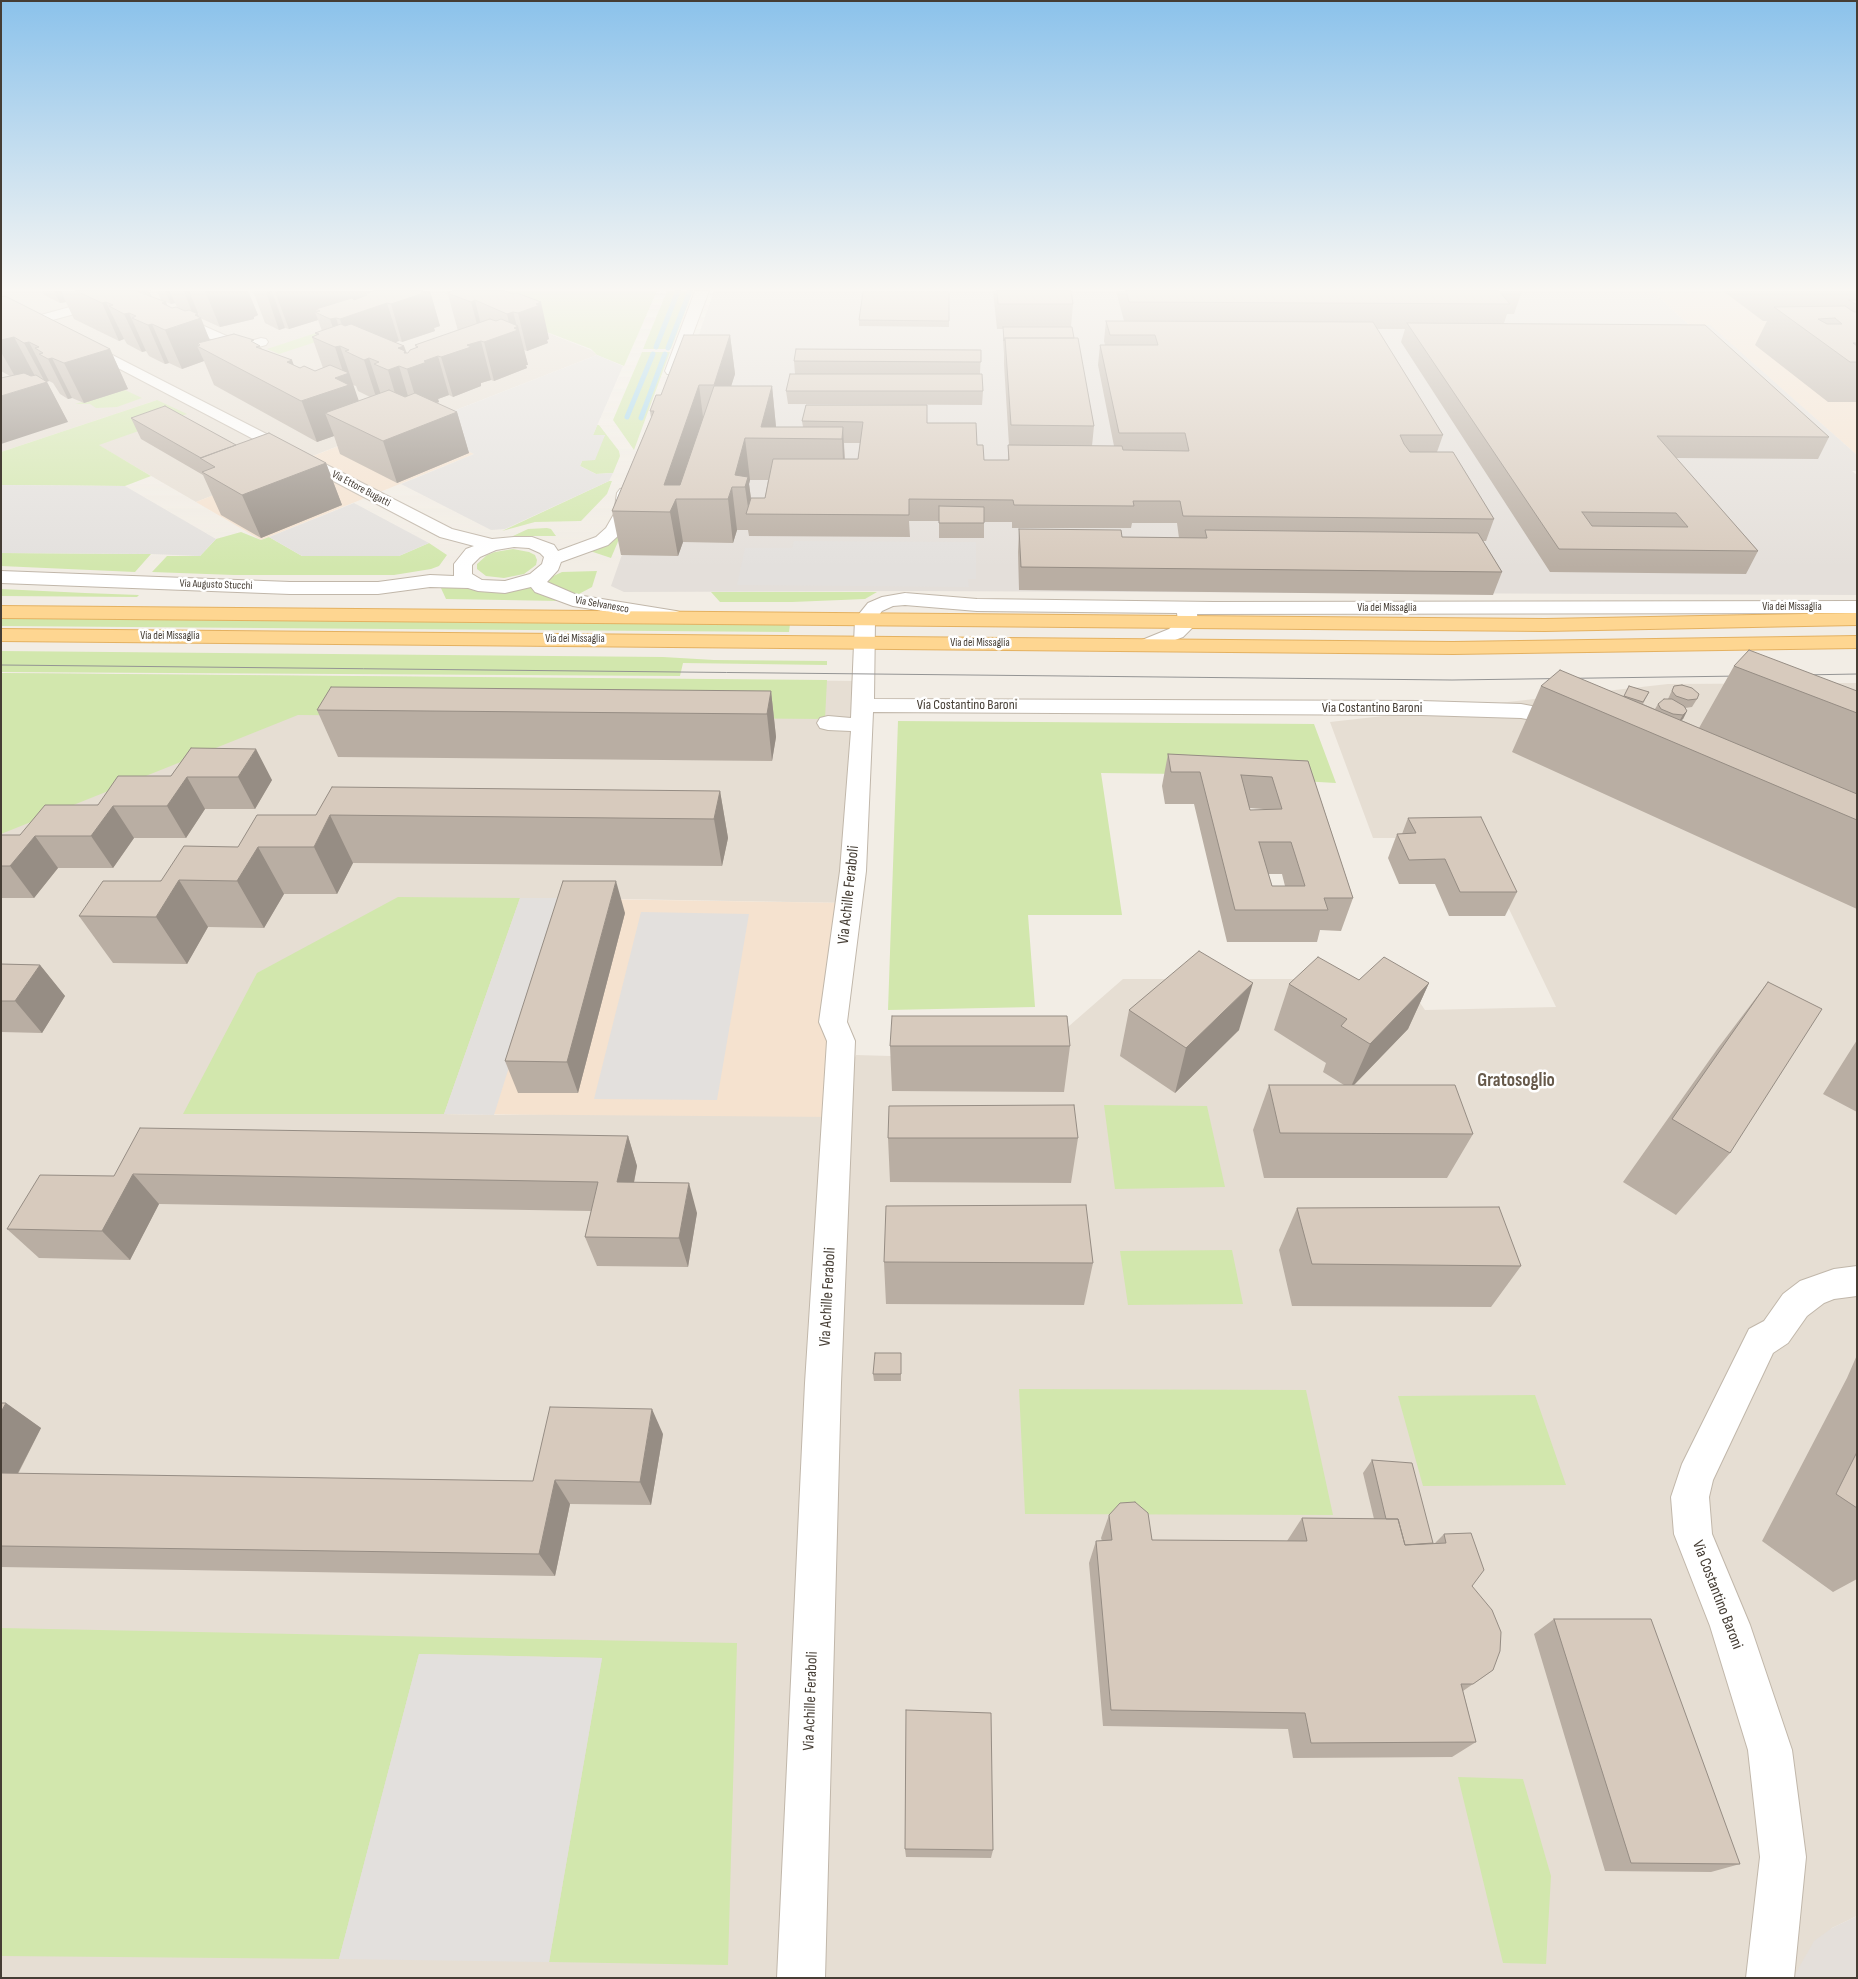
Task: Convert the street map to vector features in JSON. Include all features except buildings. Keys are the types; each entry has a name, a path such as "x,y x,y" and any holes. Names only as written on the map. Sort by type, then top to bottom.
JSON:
{"main road":[{"name":"Via dei Missaglia","path":"1,612 865,619 1187,615 1545,625 1857,619"},
{"name":"Via dei Missaglia","path":"1,635 1453,648 1857,642"}],"street":[{"name":"Via Ettore Bugatti","path":"159,383 446,533 492,545"},
{"path":"537,578 548,570 553,559 602,541 613,531 623,514 625,495 632,476"},
{"path":"536,544 565,539 587,531 603,520 625,495"},
{"name":"Via Ettore Bugatti","path":"446,533 466,569"},
{"name":"Via Augusto Stucchi","path":"1,577 290,588 378,588 430,581 466,569 477,551 492,545 514,542 536,544"},
{"path":"536,544 547,549 553,559"},
{"name":"Via Augusto Stucchi","path":"466,569 483,586 517,585 537,578"},
{"name":"Via Selvanesco","path":"537,578 537,584 542,588 573,600 676,617"},
{"name":"Via dei Missaglia","path":"1149,644 1176,633 1187,615 1857,607"},
{"name":"Via Achille Feraboli","path":"801,1978 823,1383 841,1041 833,1022 850,907 863,716 863,642 865,619"},
{"name":"Via Costantino Baroni","path":"828,723 863,716 899,705 1420,708 1521,711 1585,724"},
{"name":"Via Costantino Baroni","path":"1770,1978 1783,1857 1770,1750 1730,1625 1703,1562 1694,1534 1690,1516 1690,1496 1696,1477 1761,1341 1776,1332 1795,1305 1812,1292 1834,1284 1857,1281"}],"shaded area":[{"path":"1,383 524,383 415,426 404,420 196,502 98,445 157,400 1,452"},
{"path":"524,383 615,383 593,435 605,435 595,460 582,461 580,466 596,474 613,473 609,481 505,529 491,530 401,484 474,454 415,426"},
{"path":"682,383 1776,383 1857,455 1857,471 1852,471 1857,475 1857,595 911,591 624,592 611,586"},
{"path":"1775,383 1857,383 1857,455"},
{"path":"405,420 474,454 261,540 196,502"},
{"path":"1,485 125,486 216,539 200,556 1,553"},
{"path":"354,503 429,543 399,556 302,556 269,537"},
{"path":"794,541 976,542 976,579 968,579 969,587 737,585 745,548 792,548"},
{"path":"1,673 863,681 850,903 562,898 445,1114 494,1115 837,1109 856,1055 1057,1061 1053,1040 1123,979 1357,979 1407,984 1425,1010 1556,1007 1475,838 1373,838 1330,722 1668,684 1857,683 1857,1916 1832,1928 1793,1978 1,1978"},
{"path":"520,898 850,903 836,1117 444,1114"},
{"path":"520,898 562,898 494,1115 444,1114"},
{"path":"641,912 749,914 717,1100 594,1099"},
{"path":"419,1654 602,1658 549,1962 339,1959"},
{"path":"1857,1916 1857,1978 1793,1978 1814,1941 1832,1928"}],"green space":[{"path":"629,383 658,383 634,450 613,420"},
{"path":"125,390 142,398 117,407 96,408 90,404 75,404"},
{"path":"157,400 187,414 99,445 151,476 125,486 1,485 1,452"},
{"path":"597,425 599,425 619,451 620,456 613,473 596,474 580,466 582,461 605,435 593,435"},
{"path":"612,481 607,494 581,521 535,522 502,531"},
{"path":"528,529 551,529 556,536 513,536"},
{"path":"241,532 261,540 269,537 302,556 399,556 429,543 447,555 439,566 394,575 234,575 152,572 167,556 200,556 216,539"},
{"path":"617,536 620,537 611,558 590,551"},
{"path":"513,549 535,555 536,565 524,574 504,578 486,576 477,569 477,564 487,555"},
{"path":"1,553 151,554 135,572 1,566"},
{"path":"597,571 592,587 577,595 548,583 547,579 562,572"},
{"path":"440,586 496,592 530,587 543,595 561,601 446,599"},
{"path":"1,589 139,595 137,597 1,596"},
{"path":"711,592 877,592 865,599 720,602"},
{"path":"1,618 790,624 789,632 1,626"},
{"path":"1,651 663,657 714,660 827,661 827,665 683,663 680,676 1,672"},
{"path":"1,673 827,680 825,719 298,715 1,834"},
{"path":"898,721 1314,724 1336,783 1180,774 1101,773 1122,915 1028,915 1035,1007 888,1010"},
{"path":"398,897 520,898 444,1114 183,1114 257,973"},
{"path":"1104,1105 1207,1106 1225,1187 1115,1189"},
{"path":"1232,1250 1243,1304 1128,1305 1120,1251"},
{"path":"1019,1389 1306,1390 1333,1515 1025,1514"},
{"path":"1535,1395 1566,1485 1423,1486 1398,1396"},
{"path":"1,1628 737,1643 728,1965 549,1962 602,1658 419,1654 339,1959 1,1956"},
{"path":"1458,1777 1523,1779 1551,1876 1546,1964 1503,1963"}],"waterway":[{"path":"627,417 641,383"},
{"path":"641,418 654,383"}],"tram line":[{"path":"1,665 1452,680 1742,676"},
{"path":"1802,675 1857,674"}],"district":[{"name":"Gratosoglio","path":"1516,1081"}]}
